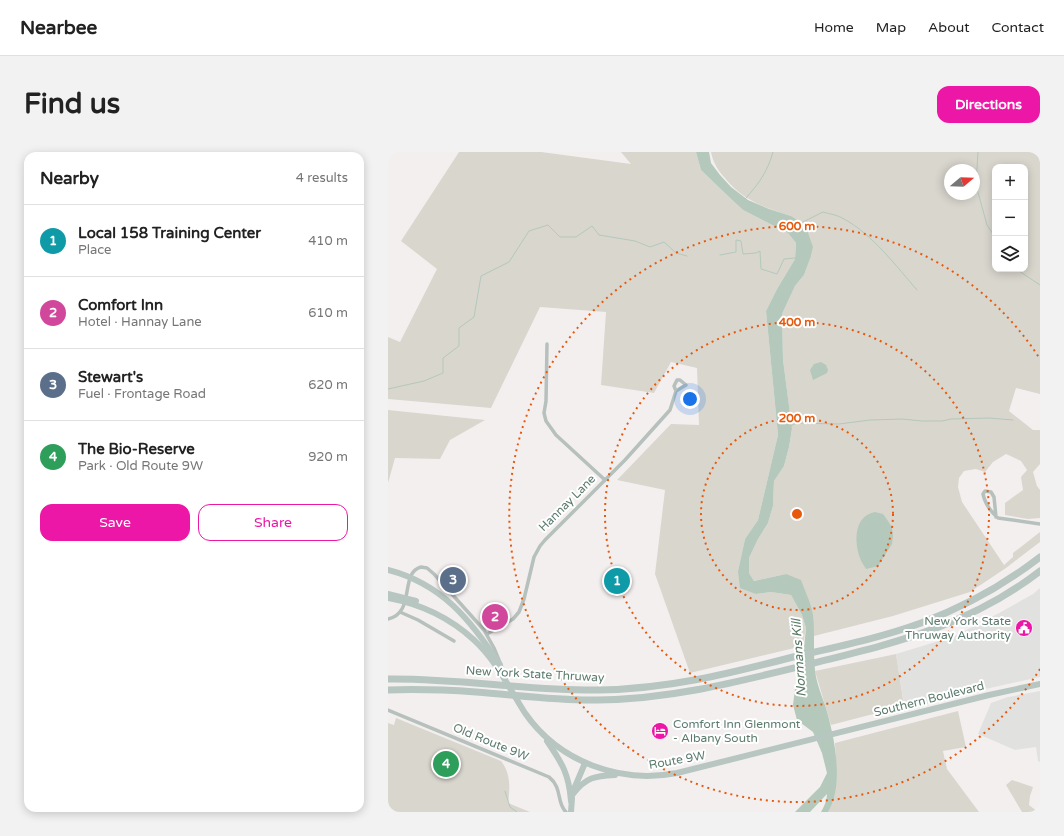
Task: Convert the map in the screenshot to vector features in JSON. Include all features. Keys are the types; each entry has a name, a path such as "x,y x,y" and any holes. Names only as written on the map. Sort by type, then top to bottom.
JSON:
{"highway":[{"name":"New York State Thruway","path":"388,679 441,680 586,690 655,686 712,678 855,642 905,628 952,611 1000,585 1040,557"},
{"name":"New York State Thruway","path":"388,690 447,690 529,697 598,700 656,696 703,690 916,636 956,621 1002,597 1040,571"}],"main road":[{"path":"388,570 411,577 436,592 459,611 482,639 503,670 510,688"},
{"path":"388,594 439,615 474,640 490,658 526,714 542,733 559,759 570,785 571,812"},
{"path":"388,598 405,600"},
{"name":"Southern Boulevard","path":"824,737 985,696 1040,684"},
{"name":"Route 9W","path":"542,733 562,749 584,763 625,775 648,777 673,774 824,737"},
{"path":"571,801 584,763"},
{"path":"573,794 582,783 590,778 597,776 625,775"}],"street":[{"path":"546,344 546,401 544,413 546,421 556,436 605,480"},
{"name":"Hannay Lane","path":"487,634 510,621 519,612 525,598 534,558 540,546 625,460 670,410 676,391"},
{"path":"996,517 994,495 991,492 985,491 983,494 984,499 996,517 1002,520 1040,524"},
{"path":"388,619 394,617 400,612 414,571 418,568 424,567 429,569 472,614 487,634 503,670"},
{"path":"400,612 418,620 454,641"},
{"name":"Old Route 9W","path":"388,710 549,777 557,787 563,808 566,812"}],"shaded area":[{"path":"459,152 541,152 631,164 621,152 696,152 701,170 743,210 788,233 796,243 795,259 766,311 778,435 758,520 745,539 738,571 756,594 771,592 791,595 802,615 806,628 803,646 690,673 655,574 665,490 617,480 671,424 699,425 697,368 671,362 654,393 601,385 606,312 540,307 491,408 388,399 388,337 400,342 437,269 401,241"},
{"path":"696,152 709,152 711,163 720,175 731,187 748,200 791,216 803,224 813,247 804,275 795,286 782,314 783,360 792,429 784,466 774,481 773,506 768,523 749,558 749,573 754,581 786,574 801,580 812,611 814,622 814,656 816,674 832,730 836,759 836,788 833,801 828,812 821,812 827,794 810,812 795,812 820,787 827,773 822,753 813,732 797,720 793,705 795,689 801,677 806,628 802,615 791,595 771,592 756,594 740,588 738,571 745,539 758,520 778,435 766,311 795,259 796,243 788,233 743,210 701,170"},
{"path":"711,152 1040,152 1040,394 1016,388 1009,411 1033,430 1040,430 1040,464 1033,472 1037,486 1040,490 1040,518 1028,519 1005,515 1005,503 1023,490 1021,477 1027,470 1021,461 1006,454 993,462 985,472 976,469 964,471 959,478 958,487 962,502 1004,565 1013,557 1013,553 1040,532 1040,542 1006,568 970,592 893,616 814,636 812,614 786,574 754,581 749,573 749,558 768,523 773,506 774,481 784,466 792,430 783,360 782,314 795,286 804,275 810,259 791,216 762,206 738,192 719,171"},
{"path":"821,362 826,365 828,370 827,373 813,380 810,370 814,364"},
{"path":"388,410 485,420 450,440 440,459 395,458 388,483"},
{"path":"875,512 883,514 892,528 892,544 878,566 866,569 861,561 858,551 857,530 863,518 868,514"},
{"path":"1040,588 1040,677 981,690 905,710 896,654 955,636 1033,594"},
{"path":"896,654 904,706 831,725 815,671"},
{"path":"1040,691 1040,762 1038,761 1036,747 1015,750 978,734 991,703 1008,697"},
{"path":"958,711 966,747 943,751 947,769 979,812 828,812 832,804 836,788 835,743"},
{"path":"396,718 501,761 507,771 508,776 508,803 530,812 388,812 388,723 394,725"},
{"path":"1012,780 1033,787 1029,805 1038,812 1022,812 1006,785"}],"waterway":[{"path":"745,199 762,177 773,152"},
{"path":"978,152 976,185 987,225 994,236"},
{"path":"801,223 823,212 842,218 854,225 874,242 917,290"},
{"path":"388,389 424,381 443,373 443,358 459,346 459,328 474,317 481,276 509,262 529,231 548,225 560,237 576,237 592,226 599,235 635,241 650,247 664,242 676,253 687,256"},
{"path":"720,255 736,252 736,240 741,241 743,254 756,253 760,251 761,269 777,274 784,259 795,258"},
{"path":"1020,272 1040,285"},
{"path":"791,426 796,423 839,424 870,420 902,419 922,421 989,418 1013,420"},
{"path":"505,791 510,807 517,812"}],"place":[{"name":"Stewart's","path":"453,580"},
{"name":"Local 158 Training Center","path":"617,581"},
{"name":"Comfort Inn","path":"495,617"},
{"name":"New York State Thruway Authority","path":"1024,628"},
{"name":"Comfort Inn Glenmont - Albany South","path":"660,731"},
{"name":"The Bio-Reserve","path":"446,764"}],"water label":[{"name":"Normans Kill","path":"799,658"}]}
